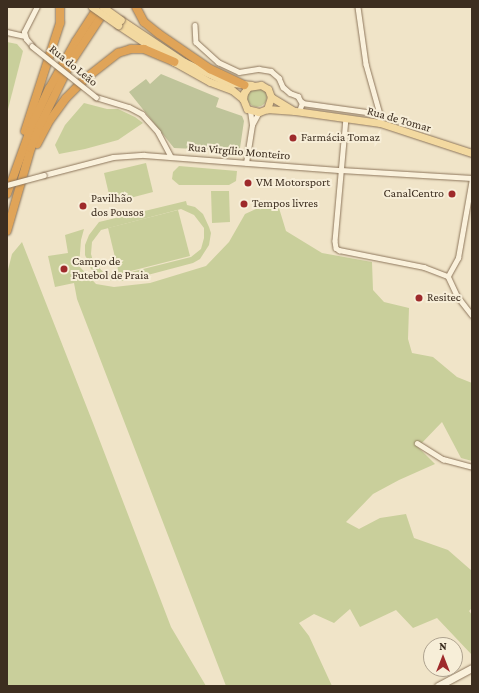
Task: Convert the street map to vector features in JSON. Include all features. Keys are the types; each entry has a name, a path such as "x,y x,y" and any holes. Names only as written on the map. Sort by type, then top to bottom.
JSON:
{"highway":[{"path":"16,166 16,158 60,24 60,7"},
{"path":"7,194 16,166 35,119 57,73 98,7"},
{"path":"7,232 24,169 40,125 71,62 107,7"},
{"path":"136,7 144,22 159,34 214,71 248,85"},
{"path":"24,169 57,109 86,78 110,58 122,51 139,49 154,52 174,62"}],"main road":[{"name":"Rua de Tomar","path":"92,7 120,22 184,62 222,80 248,85 265,86 271,97 297,111"},
{"name":"Rua de Tomar","path":"104,7 120,22 174,62 210,82 232,90 243,99 245,106 250,111 259,112 267,109 297,111 380,124 472,153"},
{"path":"243,99 248,85"},
{"path":"267,109 271,97"}],"street":[{"path":"7,32 24,36 25,28 37,7"},
{"path":"358,7 366,64 380,114 380,124"},
{"path":"195,25 196,42 218,62 239,72 259,69 271,71 279,78 283,87 290,93 298,96 302,102 380,114"},
{"name":"Rua do Leão","path":"24,36 32,46 96,97 111,103 129,107 142,114 158,132 171,156"},
{"path":"297,111 302,102"},
{"path":"246,162 252,125 250,111"},
{"path":"252,125 259,112"},
{"path":"346,118 335,241 336,248 342,251 424,268 448,276 458,297 472,315"},
{"name":"Rua Virgílio Monteiro","path":"7,185 119,156 171,156 341,170 472,178"},
{"path":"448,276 458,258 472,178"},
{"path":"417,443 443,459 472,468"},
{"path":"438,686 472,668"}],"green space":[{"path":"7,42 17,44 23,51 7,113"},
{"path":"161,74 219,98 216,107 242,116 244,121 240,148 237,151 174,148 129,92 146,79 150,84"},
{"path":"257,87 264,90 267,97 264,104 257,107 250,104 247,97 250,90"},
{"path":"84,103 107,109 118,109 135,117 143,123 118,140 59,154 55,145 65,125"},
{"path":"146,163 153,192 111,203 104,173"},
{"path":"179,166 237,171 236,181 229,185 179,185 172,179 173,172"},
{"path":"211,191 229,191 230,222 212,223"},
{"path":"186,201 187,205 195,207 203,214 211,233 209,245 200,259 193,263 125,281 114,281 102,278 91,269 85,255 85,245 89,235 99,222","holes":["181,209 194,215 204,228 204,238 201,249 191,257 119,275 104,273 93,261 91,254 92,242 101,230"]},
{"path":"279,208 286,231 322,253 372,262 373,290 384,302 409,308 408,339 412,353 433,357 457,377 472,383 472,461 461,458 442,422 418,447 435,464 399,480 373,494 346,522 359,529 380,518 406,514 414,538 448,550 472,571 472,608 469,611 472,615 472,655 463,645 463,637 455,637 437,618 413,628 396,610 360,627 350,609 334,623 314,614 299,623 309,636 332,686 226,686 77,299 74,283 55,287 48,256 68,253 65,235 84,229 81,240 79,266 96,284 114,287 150,283 206,266 229,242 245,214 256,209"},
{"path":"178,210 190,256 119,274 108,228"},
{"path":"22,242 171,627 206,686 7,686 7,274 12,254"}],"place":[{"name":"Farmácia Tomaz","path":"293,138"},
{"name":"VM Motorsport","path":"248,183"},
{"name":"CanalCentro","path":"452,194"},
{"name":"Tempos livres","path":"244,204"},
{"name":"Pavilhão dos Pousos","path":"83,206"},
{"name":"Campo de Futebol de Praia","path":"64,269"},
{"name":"Resitec","path":"419,298"}]}
